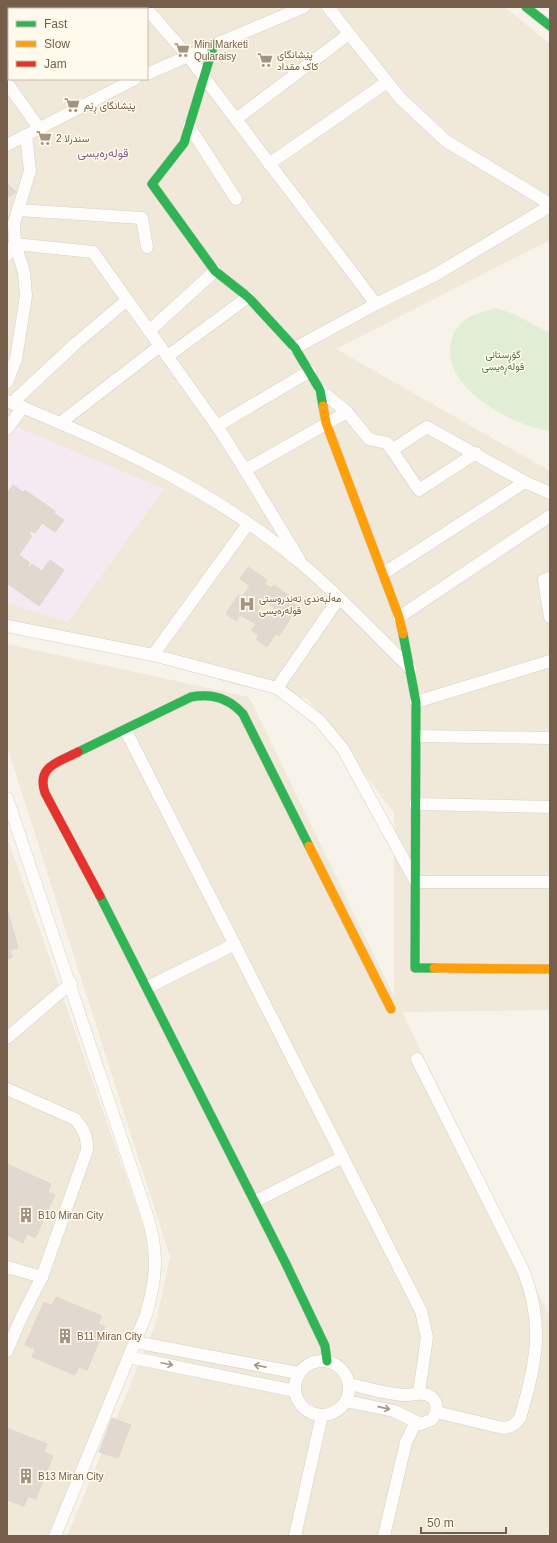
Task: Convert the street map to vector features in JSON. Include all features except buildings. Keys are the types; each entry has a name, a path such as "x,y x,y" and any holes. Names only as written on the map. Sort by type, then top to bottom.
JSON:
{"street":[{"path":"148,74 214,44 304,7"},
{"path":"295,348 376,304 435,275 550,205 446,141 400,98 328,7"},
{"path":"526,7 550,26"},
{"path":"148,10 188,56 376,304"},
{"path":"236,119 349,34"},
{"path":"214,44 184,143 152,184 215,270 248,297 295,348 310,371 320,390 326,423 384,573 399,617 411,669 416,702 415,968 550,969"},
{"path":"7,145 133,80"},
{"path":"7,82 39,128"},
{"path":"269,164 387,82"},
{"path":"189,126 236,199"},
{"path":"7,382 16,358 26,296 24,272 15,244 14,223 30,171 26,135"},
{"path":"18,210 142,218 147,247"},
{"path":"7,255 15,244"},
{"path":"15,244 93,252 126,301 168,356 217,426 302,564"},
{"path":"149,331 215,270"},
{"path":"168,356 248,297"},
{"path":"7,429 14,404 52,364 126,301"},
{"path":"60,423 160,346"},
{"path":"217,426 310,371"},
{"path":"320,390 347,412 369,439 387,443 419,490 476,453"},
{"path":"14,404 141,459 188,485 248,524 302,564 411,669"},
{"path":"245,470 347,412"},
{"path":"392,450 427,427 476,453 525,482 550,493"},
{"path":"384,573 525,482"},
{"path":"399,617 550,516"},
{"path":"153,655 248,524"},
{"path":"550,578 544,580 550,617"},
{"path":"277,688 339,598"},
{"path":"7,626 153,655 277,688 319,720 343,749 416,882"},
{"path":"416,702 550,661"},
{"path":"327,1361 325,1346 319,1332 256,1201 148,987 42,786 44,772 49,767 126,731 183,701 198,696 210,695 223,699 239,708 391,1009"},
{"path":"126,731 343,1157 424,1320 427,1345 419,1394"},
{"path":"417,736 550,738"},
{"path":"7,798 71,983 153,1233 156,1255 156,1273 148,1308 55,1536"},
{"path":"415,804 550,807"},
{"path":"416,882 550,882"},
{"path":"148,987 235,944"},
{"path":"7,1038 71,983"},
{"path":"417,1059 523,1270 533,1299 537,1327 534,1370 520,1418 517,1422 508,1428 503,1428 436,1412"},
{"path":"7,1089 75,1119 83,1128 87,1138 87,1150 42,1277 21,1318 7,1351"},
{"path":"256,1201 343,1157"},
{"path":"7,1267 42,1277"},
{"path":"135,1342 298,1373"},
{"path":"129,1357 295,1391"},
{"path":"327,1361 342,1369 349,1384 346,1401 338,1410 322,1415 306,1410 298,1402 295,1391 295,1382 298,1373 311,1362 327,1361"},
{"path":"346,1401 394,1411 416,1422 426,1423 434,1416 437,1407 433,1398 429,1395 398,1394 349,1384"},
{"path":"295,1536 322,1415"},
{"path":"384,1536 406,1442 416,1422"}],"shaded area":[{"path":"7,7 504,7 550,44 550,240 336,349 550,471 550,1010 402,1012 550,1317 550,1536 67,1536 156,1323 170,1257 7,746 7,644 249,697 394,996 394,813 308,699 116,651 7,626"},
{"path":"17,427 164,489 68,622 7,603 7,441"},
{"path":"7,837 146,1234 149,1270 143,1305 48,1536 7,1536"}],"green space":[{"name":"گۆڕستانی قولەڕەیسی","path":"496,308 514,314 550,333 550,431 534,428 498,412 481,401 466,387 456,372 450,356 452,339 455,332 463,321 475,314"}],"traffic: fast":[{"path":"526,7 550,26"},
{"path":"214,44 184,143 152,184 215,271 248,297 295,348 320,390 323,406"},
{"path":"403,634 416,702 415,968 434,968"},
{"path":"78,752 191,697 213,696 220,698 232,704 243,714 309,846"},
{"path":"100,896 286,1264 325,1346 327,1361"}],"traffic: slow":[{"path":"323,406 326,423 399,617 403,634"},
{"path":"309,846 391,1009"},
{"path":"434,968 550,969"}],"traffic: jam":[{"path":"78,752 51,766 46,771 43,784 45,793 100,896"}],"place":[{"name":"Mini Marketi Qularaisy","path":"182,50"},
{"name":"پێشانگای کاک مقداد","path":"265,60"},
{"name":"پێشانگای ڕێم","path":"72,105"},
{"name":"سندرلا 2","path":"44,138"},
{"name":"مەڵبەندی تەندروستی قولەرەیسی","path":"247,604"},
{"name":"B10 Miran City","path":"26,1215"},
{"name":"B11 Miran City","path":"65,1336"},
{"name":"B13 Miran City","path":"26,1476"}],"district":[{"name":"قولەرەیسی","path":"103,153"}]}
